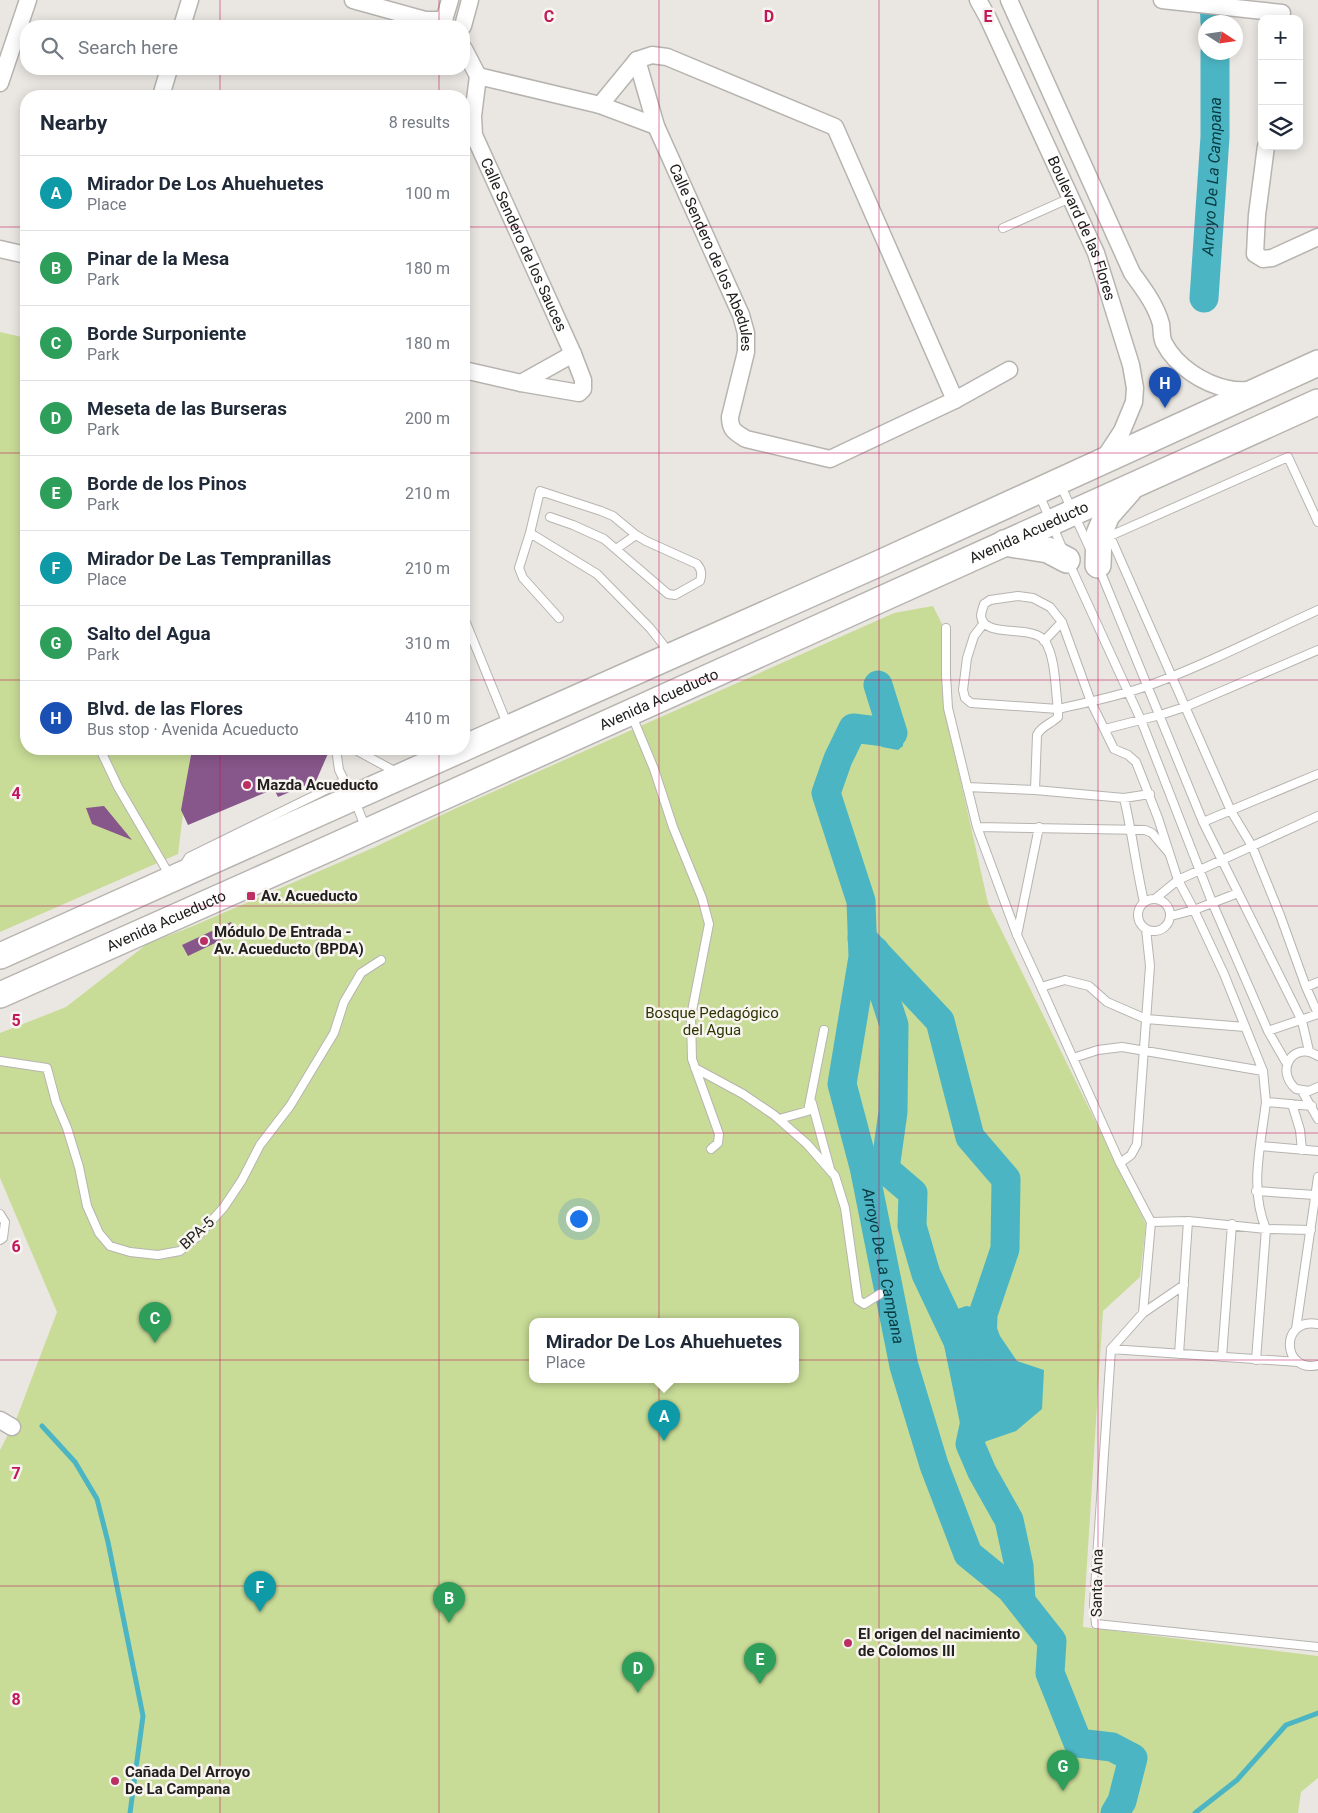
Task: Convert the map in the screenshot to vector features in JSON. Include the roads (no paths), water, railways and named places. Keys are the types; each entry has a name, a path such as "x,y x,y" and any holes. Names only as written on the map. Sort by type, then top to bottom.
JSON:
{"main road":[{"path":"470,745 871,567 1318,363"},
{"name":"Avenida Acueducto","path":"0,994 330,848 1318,402"},
{"path":"1098,565 1099,534 1107,515 1134,484"},
{"path":"1004,543 1048,550 1067,560"},
{"path":"0,956 317,814 349,790 402,775 447,755"},
{"path":"317,814 330,848"}],"street":[{"path":"21,20 28,0"},
{"path":"184,20 190,0"},
{"path":"353,0 425,20"},
{"path":"447,20 450,0"},
{"path":"465,20 470,0"},
{"name":"Boulevard de las Flores","path":"978,0 1096,253 1131,366 1136,388 1134,402 1122,431 1101,462"},
{"name":"Boulevard de las Flores","path":"1009,0 1132,273 1136,294 1152,331 1162,340 1168,350 1185,369 1206,381 1229,389 1259,390"},
{"path":"1162,0 1239,9 1282,11"},
{"path":"0,83 20,24"},
{"path":"600,105 636,60 652,55 667,57 835,127 955,400"},
{"name":"Calle Sendero de los Abedules","path":"636,60 656,126 741,315 746,333 746,352 730,417 730,426 736,432 746,438 830,459 955,400 1009,370"},
{"path":"470,61 478,76 600,105 656,126"},
{"path":"163,90 167,75"},
{"name":"Calle Sendero de los Sauces","path":"470,133 478,76"},
{"name":"Calle Sendero de los Sauces","path":"470,141 572,354 583,380 583,389 579,393 470,371"},
{"path":"1265,150 1256,223 1255,254 1263,259 1272,258 1318,237"},
{"path":"1067,191 1087,174"},
{"path":"0,249 20,254"},
{"path":"521,383 572,354"}],"lane":[{"path":"1003,228 1067,191"},
{"path":"1268,1031 1318,1014 1252,846 1231,811 1110,536 1288,457 1318,522"},
{"path":"1048,486 1061,517 1067,560 1141,720 1212,902 1268,1031 1287,1064 1287,1078 1290,1084 1302,1091 1318,1119"},
{"path":"1048,486 1061,517 1098,565 1203,822 1302,1021 1315,1054"},
{"path":"550,517 604,539 668,594 675,595 700,581 702,574 697,564 636,535 613,516 540,491 519,568 523,578 559,618"},
{"path":"530,533 597,574 650,628 671,656"},
{"path":"616,549 636,535"},
{"path":"1035,790 1036,735 1040,728 1058,717 1051,657 1044,641 1037,634 992,628 984,623 981,616 984,604 990,600 1018,596 1033,598 1050,607 1062,622 1091,702 1114,749 1128,755 1136,762 1150,794 1178,880 1224,974 1263,1071 1266,1102 1256,1191 1260,1214 1266,1229 1256,1360"},
{"path":"984,623 974,636 967,658 963,690 965,698 971,703 1058,709 1127,692 1172,677 1318,610"},
{"path":"1044,641 1062,622"},
{"path":"946,628 948,708 977,827 1017,935 1120,1163 1151,1222 1143,1314"},
{"path":"470,633 509,728"},
{"path":"1105,729 1185,707 1318,650"},
{"path":"630,712 654,769 673,827 702,898 709,924 691,1016 692,1059 719,1134 718,1143 711,1149"},
{"path":"103,755 118,787 175,876 189,857 349,790"},
{"path":"337,755 339,770 367,831"},
{"path":"365,755 402,775"},
{"path":"1203,822 1318,774"},
{"path":"967,787 1035,790 1124,798 1150,794"},
{"path":"1124,798 1132,830 1144,902"},
{"path":"1156,898 1178,880 1318,816"},
{"path":"977,827 1145,830 1152,834 1171,854"},
{"path":"1017,935 1039,827"},
{"path":"1171,916 1194,910 1238,893"},
{"path":"1120,1163 1131,1156 1136,1144 1144,1051 1150,966 1146,929 1139,919 1140,907 1150,899 1162,900 1167,904 1171,916 1169,923 1159,930 1146,929"},
{"name":"BPA-5","path":"0,1061 47,1068 56,1102 67,1128 79,1167 87,1206 99,1233 110,1246 130,1252 158,1255 180,1251 198,1236 224,1207 242,1180 260,1145 290,1106 334,1033 344,1002 361,973 381,960"},
{"path":"1040,987 1065,980 1089,986 1107,1002 1146,1019 1245,1027"},
{"path":"1306,987 1318,982"},
{"path":"779,1119 808,1111 824,1030"},
{"path":"1073,1058 1098,1050 1122,1048 1263,1071"},
{"path":"1287,1064 1296,1054 1302,1051 1315,1054"},
{"path":"695,1068 743,1094 779,1119 807,1144 835,1176 845,1208 858,1300 864,1304 880,1294"},
{"path":"1302,1091 1309,1091 1318,1087"},
{"path":"811,1099 830,1171"},
{"path":"1266,1102 1312,1106"},
{"path":"1292,1104 1300,1130 1302,1150"},
{"path":"1260,1146 1318,1151"},
{"path":"1298,1362 1290,1349 1290,1342 1296,1329 1318,1178"},
{"path":"1256,1191 1315,1195"},
{"path":"0,1214 5,1222 3,1238 0,1240"},
{"path":"1151,1222 1188,1221 1232,1224 1266,1229 1311,1230"},
{"path":"1179,1354 1188,1221"},
{"path":"1222,1357 1232,1224"},
{"path":"1111,1349 1143,1314 1184,1285"},
{"path":"1296,1329 1303,1324 1318,1324"},
{"path":"1111,1349 1318,1365"},
{"name":"Santa Ana","path":"1111,1349 1094,1604 1096,1624 1318,1647"}],"water":[{"path":"892,726 899,731 903,739 903,746 898,750 882,747 874,740 874,736 884,727"},
{"path":"966,1306 990,1310 1000,1336 1017,1361 1044,1370 1042,1409 1016,1431 984,1442 962,1433 938,1316"}],"waterway":[{"name":"Arroyo De La Campana","path":"1214,0 1215,15"},
{"name":"Arroyo De La Campana","path":"1204,298 1215,137 1215,60"},
{"name":"Arroyo De La Campana","path":"878,685 893,733 853,728 838,759 826,793 861,901 863,957 842,1084 864,1167 904,1366 934,1465 968,1554 1011,1589 1052,1641 1050,1673 1078,1743 1112,1747 1133,1758 1122,1801 1115,1813"},
{"path":"862,938 940,1021 970,1137 1006,1179 1005,1249 983,1314 982,1349"},
{"path":"875,951 880,982 894,1025 893,1112 885,1169 913,1193 912,1226 926,1274 962,1350"},
{"path":"980,1398 970,1444 982,1472 1009,1520 1019,1566 1021,1601"},
{"path":"42,1426 75,1462 97,1499 108,1542 143,1716 130,1813"},
{"path":"1195,1813 1237,1780 1286,1725 1318,1713"}],"place":[{"name":"Blvd. de las Flores","path":"1165,408"},
{"name":"Mazda Acueducto","path":"247,785"},
{"name":"Av. Acueducto","path":"251,896"},
{"name":"Módulo De Entrada - Av. Acueducto (BPDA)","path":"204,941"},
{"name":"Borde Surponiente","path":"155,1343"},
{"name":"Mirador De Los Ahuehuetes","path":"664,1441"},
{"name":"Mirador De Las Tempranillas","path":"260,1612"},
{"name":"Pinar de la Mesa","path":"449,1623"},
{"name":"El origen del nacimiento de Colomos III","path":"848,1643"},
{"name":"Borde de los Pinos","path":"760,1684"},
{"name":"Meseta de las Burseras","path":"638,1693"},
{"name":"Cañada Del Arroyo De La Campana","path":"115,1781"},
{"name":"Salto del Agua","path":"1063,1791"}],"park label":[{"name":"Bosque Pedagógico del Agua","path":"712,1022"}]}
